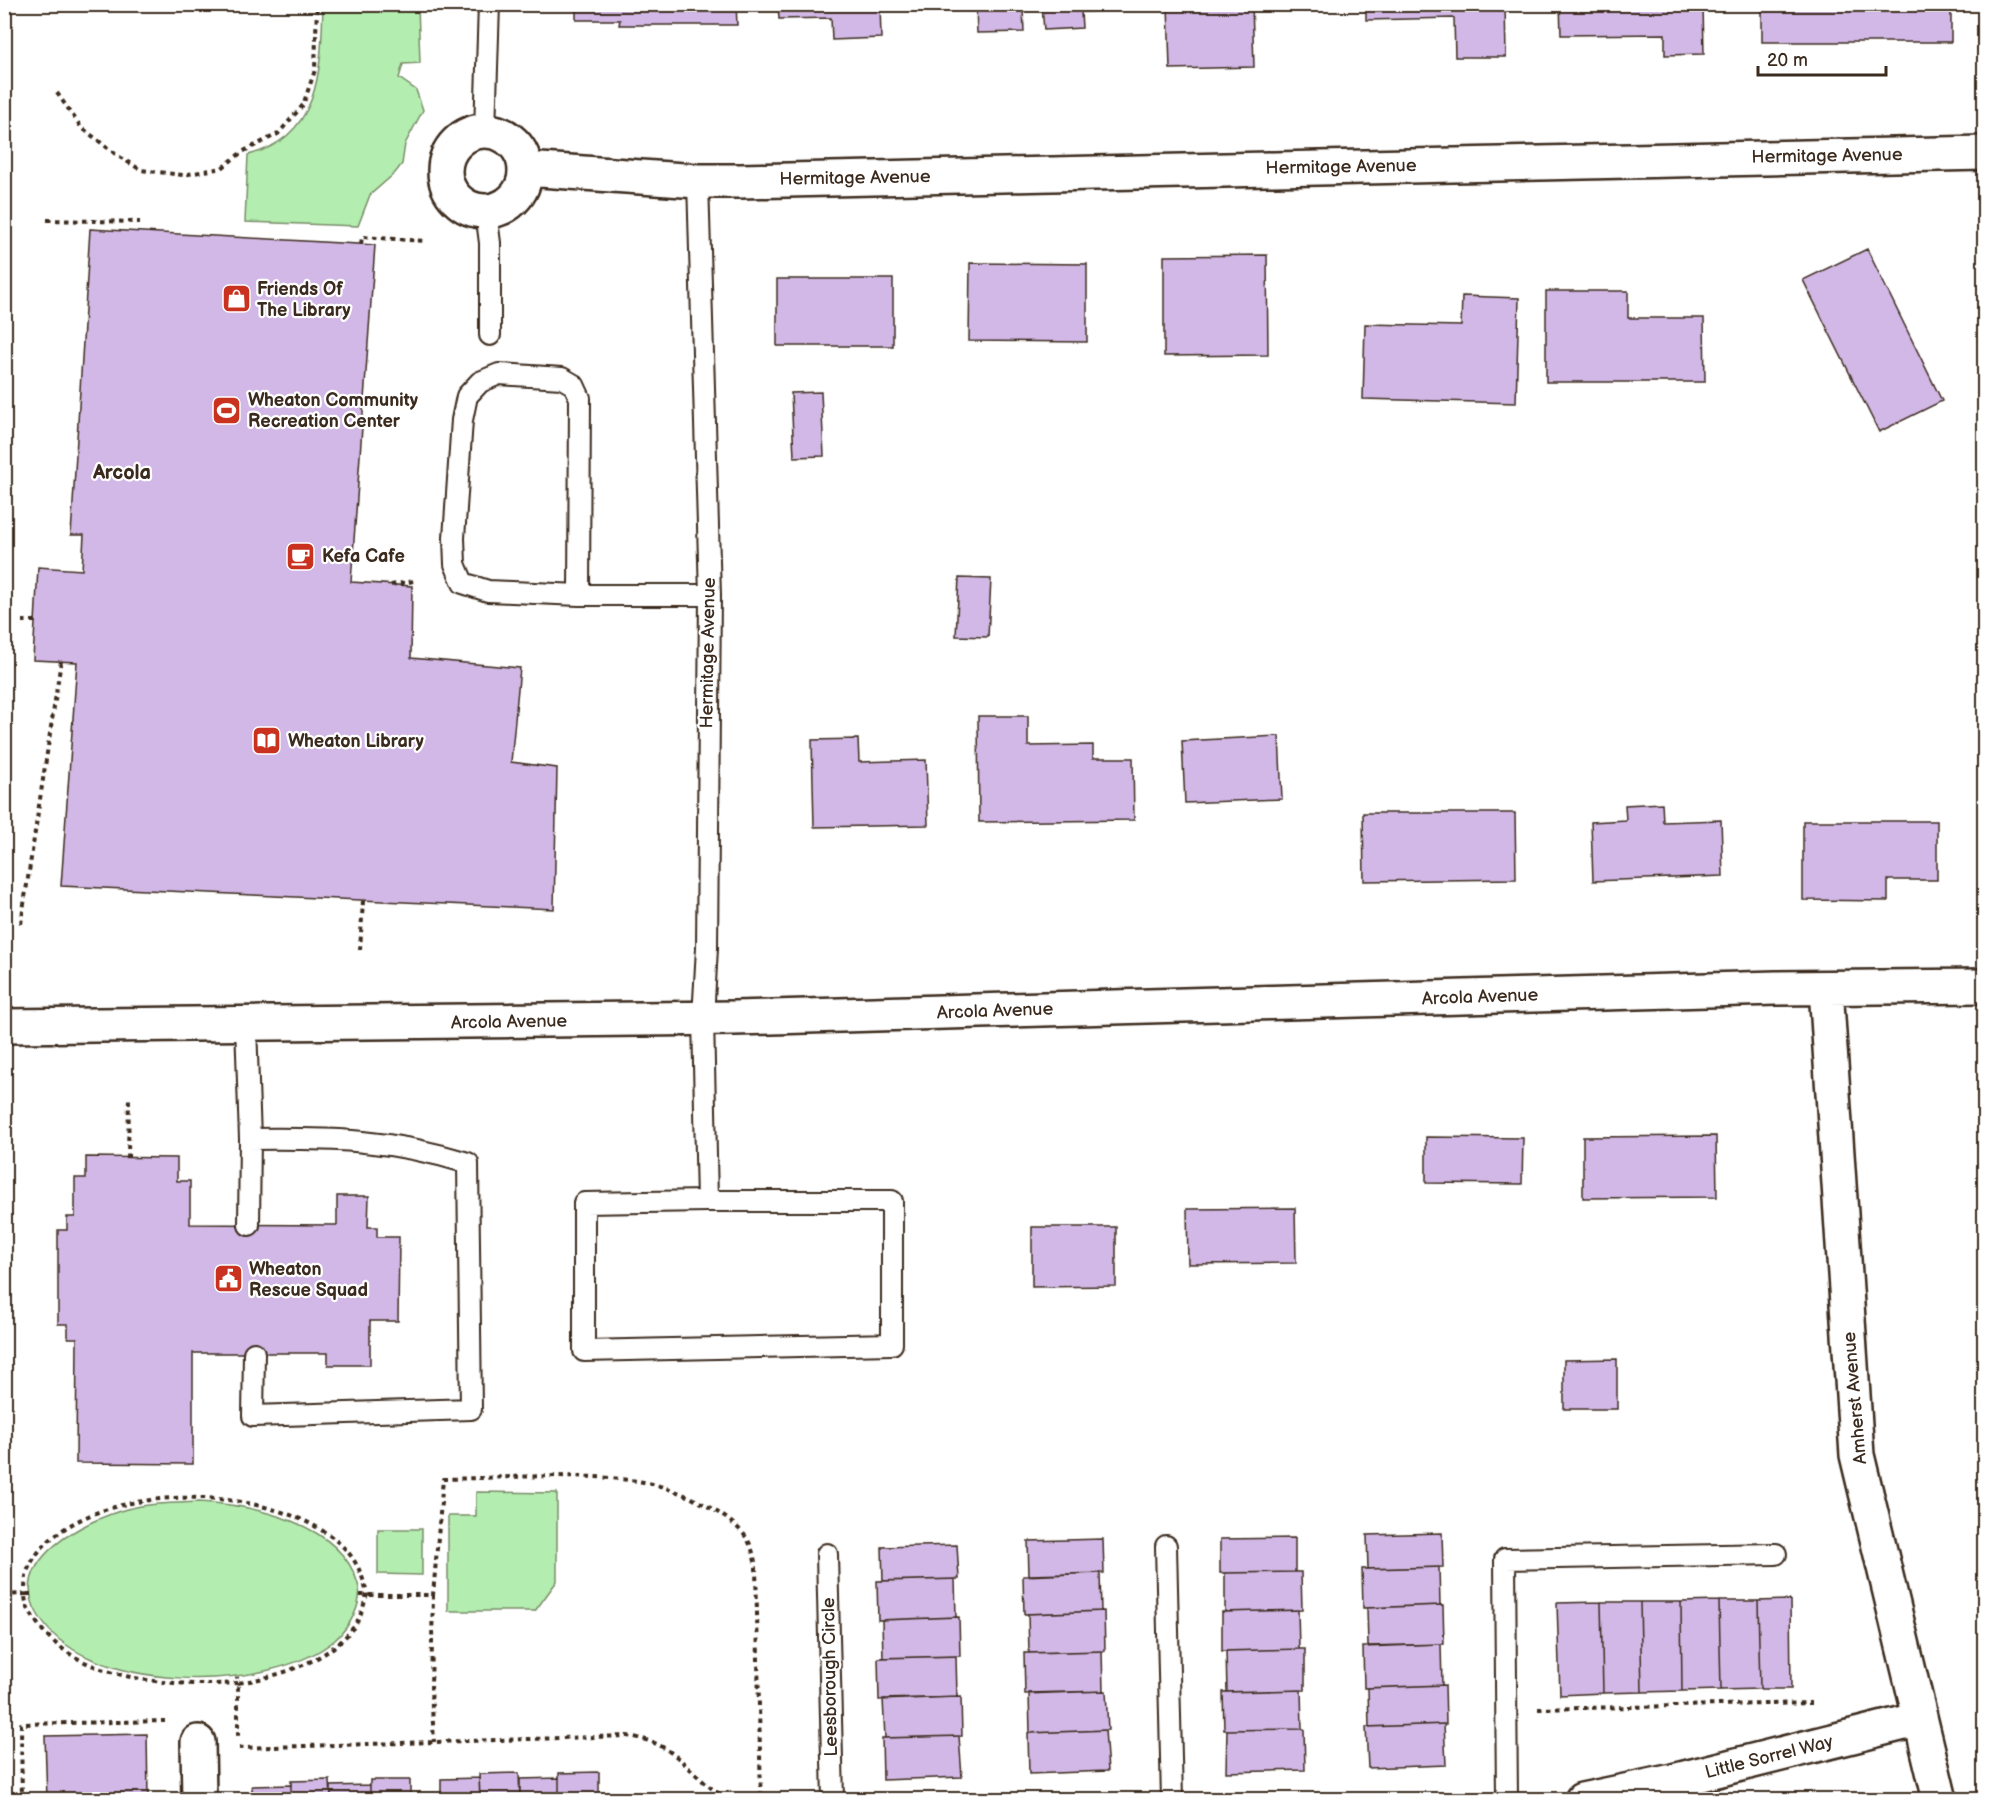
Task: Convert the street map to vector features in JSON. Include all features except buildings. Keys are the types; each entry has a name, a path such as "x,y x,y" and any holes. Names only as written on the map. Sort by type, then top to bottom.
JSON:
{"street":[{"path":"485,131 504,135 515,144 526,169 524,182 514,198 499,209 486,212 473,209 452,195 444,171 446,157 453,145 464,136 485,131"},
{"name":"Hermitage Avenue","path":"526,169 698,181 1984,153"},
{"name":"Arcola Avenue","path":"4,1026 704,1018 1826,988 1984,986"},
{"name":"Amherst Avenue","path":"1826,988 1857,1455 1940,1800"},
{"name":"Little Sorrel Way","path":"1582,1800 1675,1790 1920,1719"},
{"path":"198,1742 199,1800"}],"lane":[{"path":"485,131 489,4"},
{"name":"Hermitage Avenue","path":"698,181 710,595 707,948 704,1018 707,1201"},
{"path":"486,212 490,243 490,335"},
{"path":"579,595 580,398 574,385 562,378 499,374 480,382 467,396 462,420 454,538 455,564 463,583 488,591 579,595 710,595"},
{"path":"246,1025 250,1139 249,1225"},
{"path":"250,1139 336,1138 373,1142 422,1149 468,1163 471,1409 253,1416 254,1353"},
{"path":"707,1201 892,1201 892,1344 584,1351 584,1203 707,1201"},
{"path":"1166,1546 1173,1800"},
{"name":"Leesborough Circle","path":"827,1554 833,1800"},
{"path":"1507,1800 1505,1559 1776,1554"}],"path":[{"path":"57,93 81,127 141,171 183,175 222,168 242,152 278,134 303,105 315,70 317,4"},
{"path":"47,220 140,222"},
{"path":"361,244 362,237 426,241"},
{"path":"391,585 414,581"},
{"path":"22,621 36,621"},
{"path":"21,924 61,661"},
{"path":"360,950 363,901"},
{"path":"128,1158 129,1095"},
{"path":"434,1742 431,1689 433,1595 444,1479 599,1478 639,1481 687,1497 729,1520 746,1537 753,1550 756,1567 761,1800"},
{"path":"207,1497 260,1505 287,1513 309,1524 346,1550 356,1564 367,1596 354,1627 341,1641 319,1656 274,1675 238,1683 168,1683 143,1680 87,1662 62,1649 43,1631 28,1610 24,1594 29,1568 52,1538 93,1515 126,1504 149,1500 207,1497"},
{"path":"4,1595 31,1594"},
{"path":"360,1596 433,1595"},
{"path":"237,1677 239,1759"},
{"path":"1534,1709 1821,1703"},
{"path":"227,1720 238,1720"},
{"path":"22,1800 21,1724 170,1721"},
{"path":"239,1748 560,1739 605,1735 632,1736 671,1751 705,1784 729,1800"}],"green space":[{"path":"323,5 418,5 420,63 403,64 399,78 416,90 423,110 405,144 402,164 370,195 358,226 245,222 248,155 272,146 291,133 304,116 312,96 321,52"},
{"path":"476,1492 557,1493 557,1581 535,1611 448,1611 448,1516 476,1516"},
{"path":"199,1502 269,1513 314,1532 334,1546 349,1563 359,1592 354,1615 340,1635 305,1658 267,1671 224,1677 178,1678 133,1672 93,1660 60,1640 37,1613 31,1593 33,1576 41,1559 55,1545 91,1522 110,1514 154,1504"},
{"path":"378,1529 422,1529 422,1575 378,1574"}],"place":[{"name":"Friends Of The Library","path":"236,299"},
{"name":"Wheaton Community Recreation Center","path":"227,410"},
{"name":"Kefa Cafe","path":"301,556"},
{"name":"Wheaton Library","path":"267,741"},
{"name":"Wheaton Rescue Squad","path":"228,1279"}],"district":[{"name":"Arcola","path":"122,473"}]}
